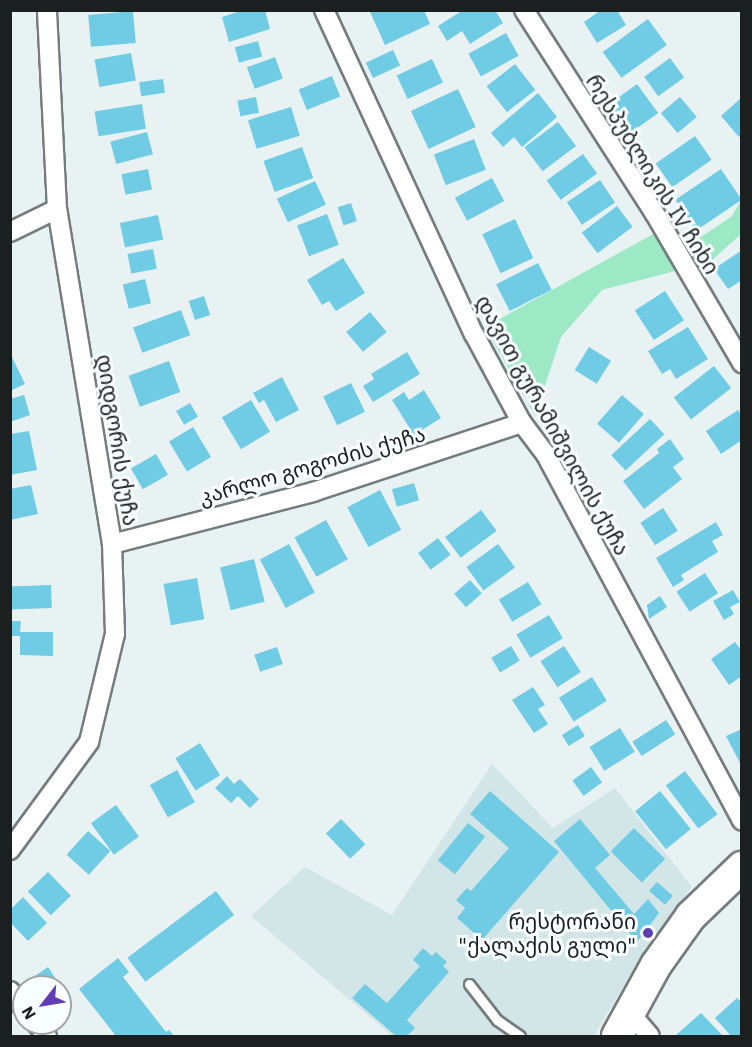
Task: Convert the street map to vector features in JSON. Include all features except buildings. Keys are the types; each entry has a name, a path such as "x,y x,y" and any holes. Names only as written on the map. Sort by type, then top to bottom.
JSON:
{"main road":[{"path":"624,1025 656,965 692,916 741,867"}],"street":[{"name":"დიდგორის ქუჩა","path":"10,850 89,742 115,634 112,544 57,209 47,10"},
{"name":"დავით გურამიშვილის ქუჩა","path":"324,10 474,334 522,423 546,455 741,821"},
{"name":"რესპუბლიკის IV ჩიხი","path":"524,10 656,214 741,363"},
{"path":"10,232 57,209"},
{"name":"კარლო გოგოძის ქუჩა","path":"112,544 313,492 522,423"},
{"path":"624,1025 650,1036"}],"lane":[{"path":"470,984 497,1020 520,1036"}],"shaded area":[{"path":"492,764 553,828 615,788 692,887 644,952 594,1036 392,1036 251,916 305,867 392,915"}],"green space":[{"path":"741,201 741,234 710,262 602,290 561,337 535,416 485,327 664,228 678,252 731,217"}],"place":[{"name":"რესტორანი \"ქალაქის გული\"","path":"648,933"}]}
